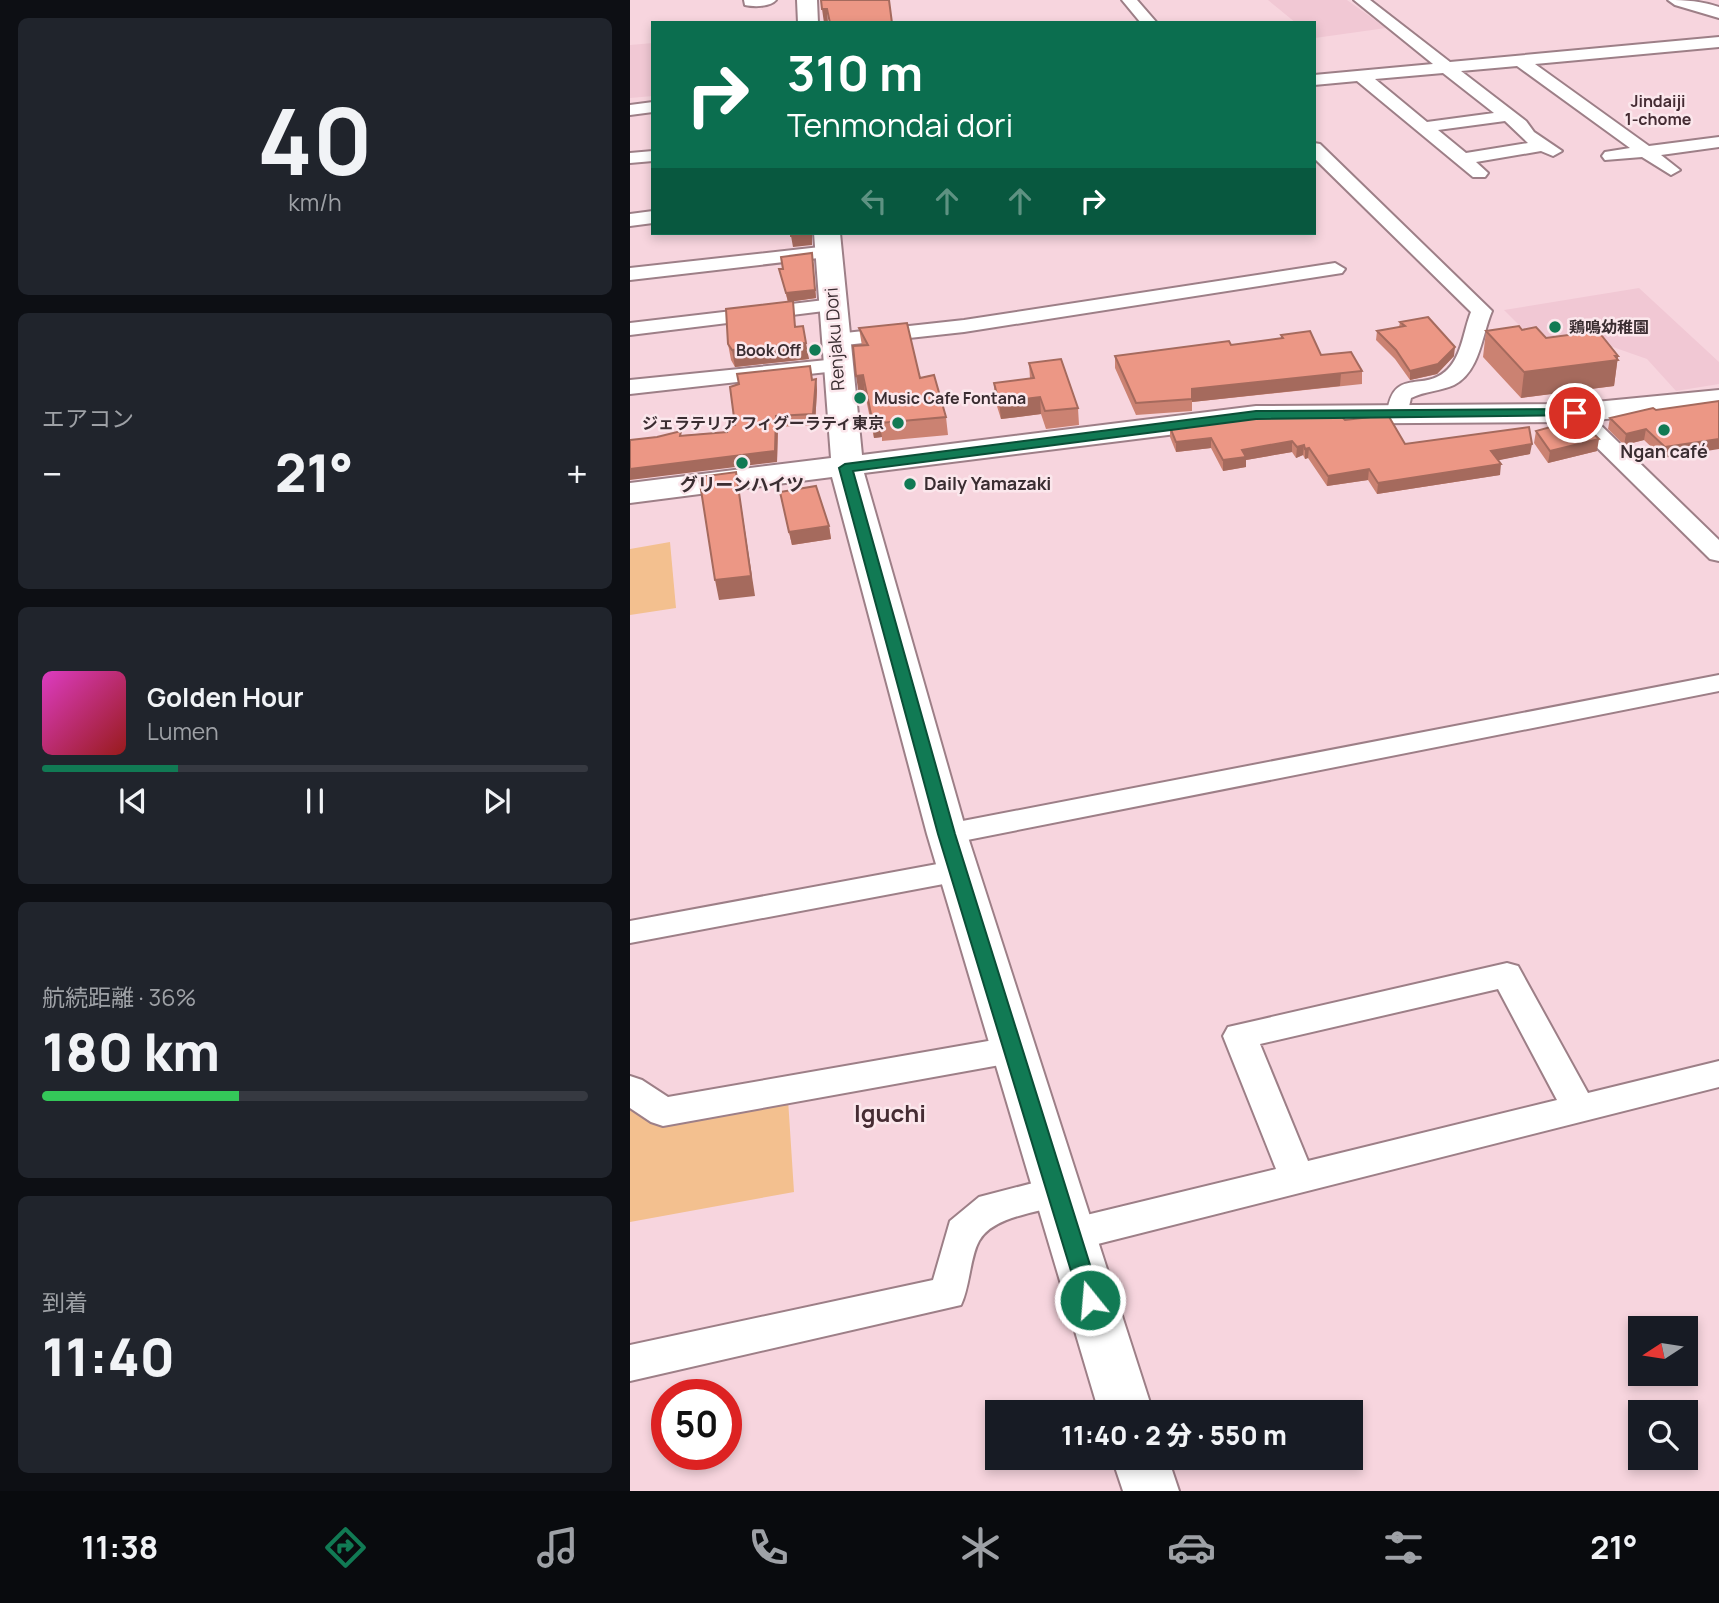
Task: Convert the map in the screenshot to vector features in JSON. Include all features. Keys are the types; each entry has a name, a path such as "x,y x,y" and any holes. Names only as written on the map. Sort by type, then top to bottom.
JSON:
{"main road":[{"path":"807,0 808,21"},
{"name":"Renjaku Dori","path":"828,242 845,468 1011,1050 1122,1400"},
{"path":"630,493 1256,415 1575,413 1718,400"}],"street":[{"path":"750,2 769,0"},
{"path":"1129,0 1148,21"},
{"path":"1360,0 1548,149 1462,159"},
{"path":"1675,0 1713,9 1719,13"},
{"path":"1316,80 1712,42 1719,54"},
{"path":"1519,60 1671,170"},
{"path":"1361,76 1479,173"},
{"path":"630,110 651,107"},
{"path":"1423,127 1508,116"},
{"path":"1611,156 1719,142"},
{"path":"1316,150 1482,311 1473,329 1467,357 1459,371 1444,382 1403,393 1398,414"},
{"path":"630,158 651,156"},
{"path":"630,220 651,217"},
{"path":"630,274 828,242"},
{"path":"630,387 837,353 964,326 1335,269"},
{"path":"630,329 833,305"},
{"path":"1575,413 1719,554"},
{"path":"630,932 953,853 1719,683"},
{"path":"1297,1178 1240,1036 1507,975 1580,1110"},
{"path":"630,1090 663,1112 1011,1050"},
{"path":"1070,1235 1719,1074"},
{"path":"630,1363 948,1293 962,1233 992,1208 1056,1192"}],"shaded area":[{"path":"1268,0 1347,0 1386,28 1316,38 1316,21 1294,21"},
{"path":"651,43 651,96 630,98 630,45"},
{"path":"1639,288 1719,362 1719,384 1676,391 1647,359 1610,346 1551,357 1504,310"},
{"path":"670,542 676,608 630,615 630,549"},
{"path":"788,1099 794,1192 630,1222 630,1105"}],"building":[{"path":"821,0 889,0 892,21 830,21 827,9 822,9"},
{"path":"812,253 815,290 786,293 779,269 783,269 781,257"},
{"path":"793,301 795,327 803,326 806,343 732,350 728,344 726,309"},
{"path":"1428,317 1455,347 1438,364 1410,371 1396,350 1377,331 1405,326 1400,322"},
{"path":"907,323 920,378 934,375 946,417 880,423 879,419 872,419 863,375 856,376 853,346 868,345 859,328"},
{"path":"1519,326 1522,330 1536,327 1546,338 1598,331 1618,356 1615,356 1618,360 1524,372 1486,331"},
{"path":"1310,331 1321,355 1351,352 1362,371 1192,389 1192,399 1136,403 1115,356 1229,341 1231,345 1283,338 1281,335"},
{"path":"1061,359 1078,408 1045,411 1040,397 999,402 994,383 1034,378 1029,363"},
{"path":"810,366 812,380 816,379 813,414 776,416 775,451 630,469 630,440 681,431 680,436 727,432 727,426 735,425 730,387 739,384 737,374"},
{"path":"1719,401 1719,439 1665,447 1646,429 1626,434 1610,418 1653,408 1656,410"},
{"path":"1388,415 1405,444 1529,427 1532,444 1491,451 1501,464 1378,483 1369,469 1328,476 1309,448 1305,449 1304,445 1297,447 1292,441 1242,450 1246,457 1223,460 1211,438 1176,442 1170,427 1256,416 1341,416 1345,420"},
{"path":"1579,419 1599,439 1550,451 1536,431"},
{"path":"736,472 751,576 715,580 699,477"},
{"path":"816,486 829,526 789,532 780,492"}],"place":[{"name":"鶏鳴幼稚園","path":"1555,327"},
{"name":"Book Off","path":"815,350"},
{"name":"Music Cafe Fontana","path":"860,398"},
{"name":"ジェラテリア フィグーラティ東京","path":"898,423"},
{"name":"Ngan café","path":"1664,430"},
{"name":"グリーンハイツ","path":"742,463"},
{"name":"Daily Yamazaki","path":"910,484"}],"district":[{"name":"Jindaiji 1-chome","path":"1658,110"},
{"name":"Iguchi","path":"890,1114"}],"route":[{"path":"1090,1300 1011,1050 920,744 845,468 1256,415 1575,413"}]}
